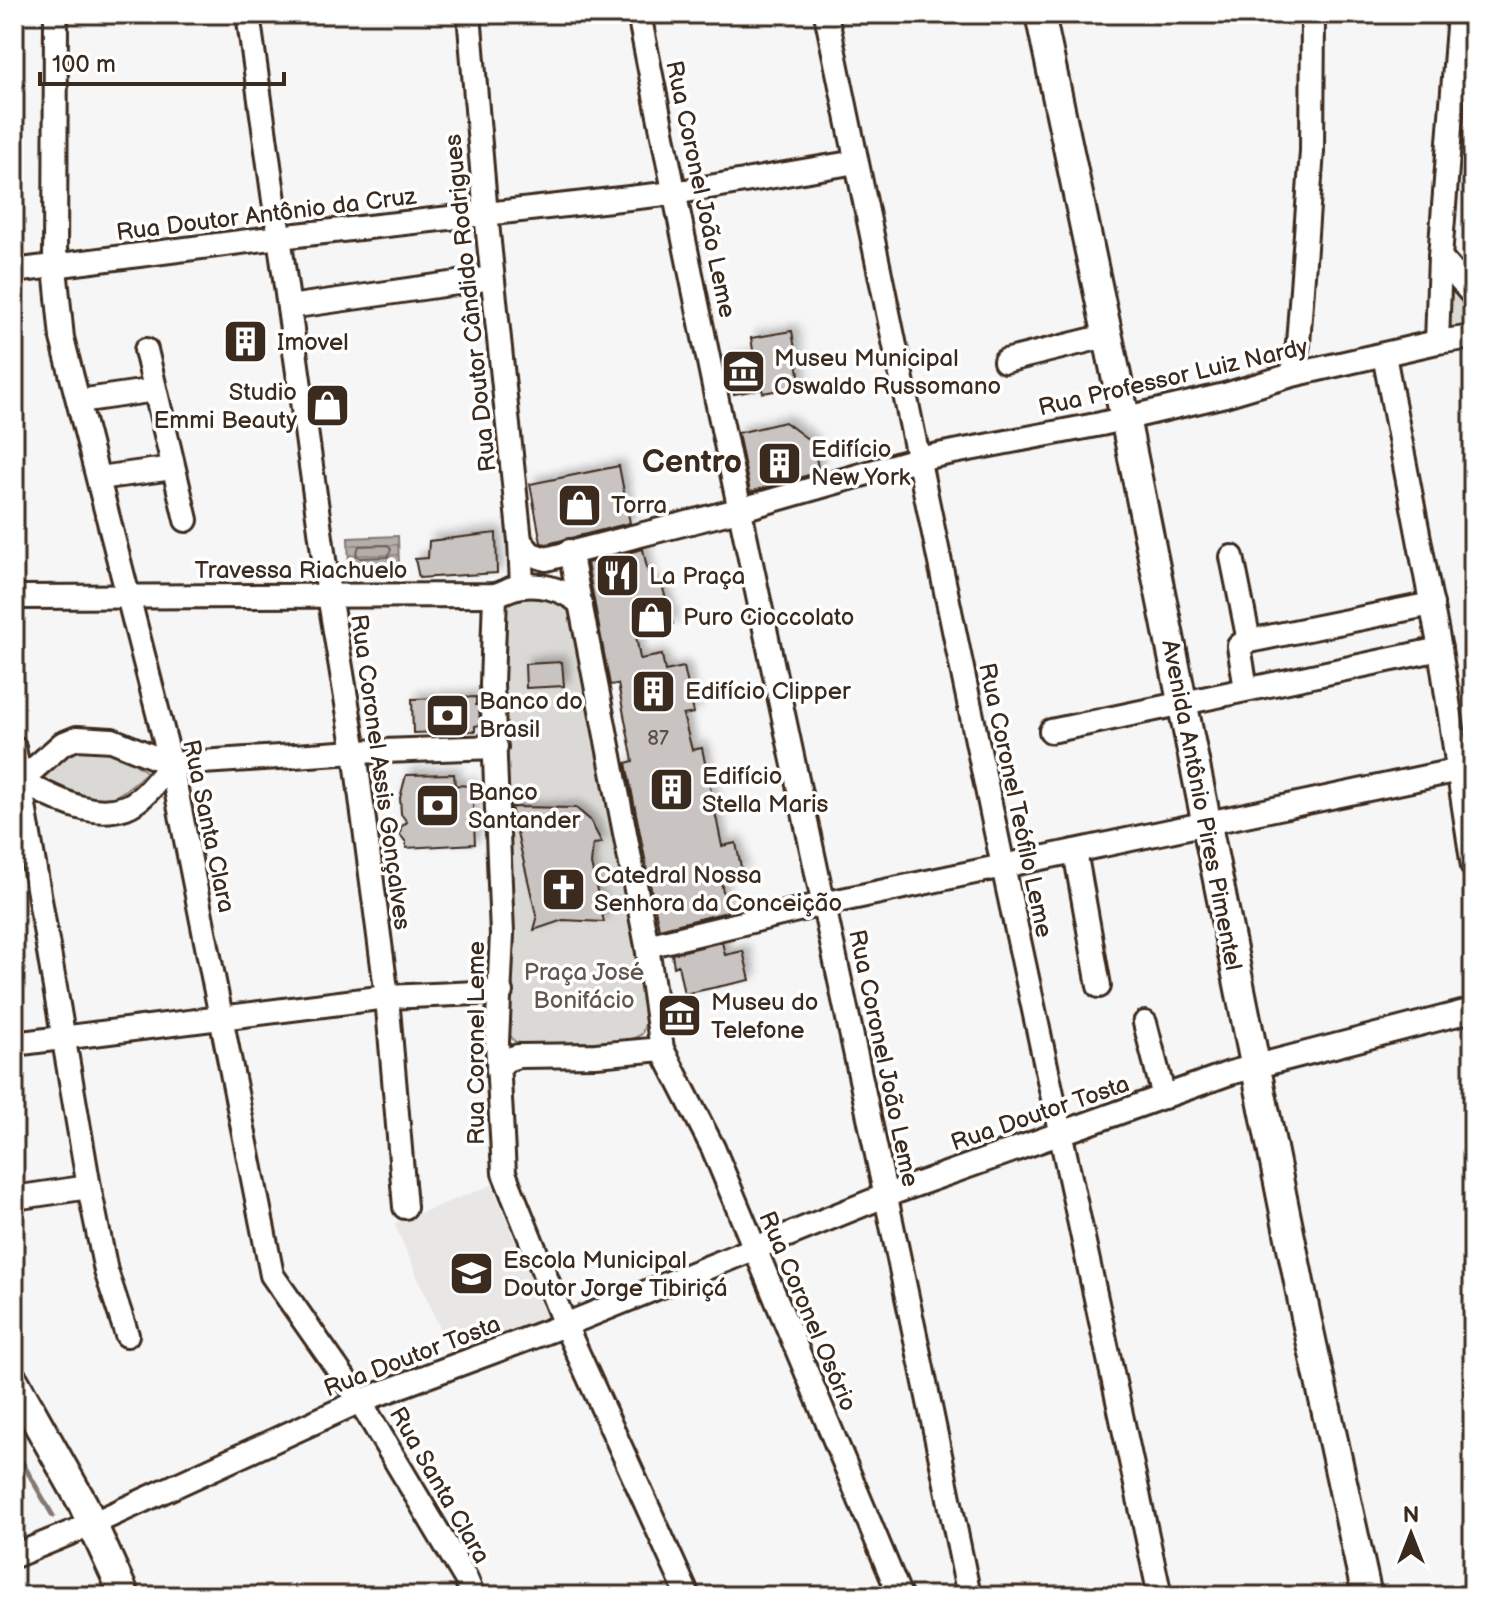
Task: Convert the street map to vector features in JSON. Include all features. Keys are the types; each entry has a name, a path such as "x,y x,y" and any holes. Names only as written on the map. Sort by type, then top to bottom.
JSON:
{"main road":[{"name":"Avenida Antônio Pires Pimentel","path":"1040,14 1125,418 1306,1317 1367,1596"},
{"path":"14,1381 92,1524 125,1596"}],"street":[{"name":"Rua Santa Clara","path":"56,14 55,267 62,338 171,764 272,1275 360,1401 466,1579 473,1596"},
{"name":"Rua Coronel Assis Gonçalves","path":"248,14 329,595 355,752 387,997 405,1207"},
{"name":"Rua Doutor Cândido Rodrigues","path":"469,14 522,586"},
{"name":"Rua Coronel João Leme","path":"639,14 969,1596"},
{"name":"Rua Coronel Teófilo Leme","path":"826,14 917,459 1160,1596"},
{"path":"1292,375 1298,344 1312,151 1313,14"},
{"path":"1437,342 1440,257 1459,14"},
{"name":"Rua Doutor Antônio da Cruz","path":"14,271 279,237 674,193 856,162"},
{"path":"1440,257 1473,295"},
{"path":"289,307 492,278"},
{"path":"1005,361 1106,336"},
{"name":"Rua Professor Luiz Nardy","path":"520,541 531,554 541,559 742,509 917,459 1125,418 1225,395 1292,375 1437,342 1473,337"},
{"path":"146,350 186,520"},
{"path":"1384,355 1466,768 1473,867"},
{"path":"79,401 155,390"},
{"path":"99,478 173,468"},
{"path":"498,1069 501,1063 518,1056 555,1057 662,1049 647,946 570,551"},
{"path":"1232,557 1249,641"},
{"name":"Travessa Riachuelo","path":"14,597 495,595 522,586 555,589 571,595 581,604"},
{"name":"Rua Coronel Leme","path":"495,595 492,684 502,934 497,1042 507,1185 565,1325 688,1596"},
{"path":"1246,689 1239,646 1249,641 1432,604"},
{"path":"1051,731 1440,649"},
{"path":"17,781 62,744 77,738 112,740 171,764 496,747"},
{"path":"14,747 17,781 89,1187 106,1271 127,1335"},
{"path":"17,781 79,808 127,807 146,792 171,764"},
{"path":"647,946 823,904 1466,768"},
{"path":"1075,851 1099,986"},
{"path":"14,1044 387,997 501,992"},
{"name":"Rua Doutor Tosta","path":"14,1556 92,1524 360,1401 565,1325 887,1195 1255,1065 1473,1010"},
{"path":"1145,1023 1164,1097"},
{"path":"497,1042 518,1056"},
{"name":"Rua Coronel Osório","path":"662,1049 713,1148 900,1596"},
{"path":"14,1198 89,1187"}],"shaded area":[{"name":"Escola Municipal Doutor Jorge Tibiriçá","path":"492,1185 549,1324 453,1359 394,1223"}],"green space":[{"path":"1452,288 1473,308 1473,331 1448,334"},
{"name":"Praça José Bonifácio","path":"549,595 572,610 633,922 648,1014 642,1034 629,1041 523,1044 514,1041 510,1035 503,608 512,598"},
{"path":"82,744 117,752 147,772 120,794 98,801 87,801 42,788 38,774 62,751"}],"water":[{"path":"398,536 399,565 349,566 348,538"}],"building":[{"path":"792,331 801,386 763,393 762,389 734,394 728,360 754,356 751,338"},
{"name":"Edifício New York","path":"785,422 813,443 819,472 750,492 738,433"},
{"name":"Torra","path":"619,466 630,523 541,543 530,484"},
{"path":"496,533 497,573 419,578 415,559 428,558 429,541"},
{"path":"643,549 651,587 662,585 673,624 635,630 640,659 662,655 665,671 684,667 694,713 683,715 692,750 702,748 722,846 736,843 742,872 720,876 727,912 659,929 626,763 633,761 618,684 610,685 587,563"},
{"path":"562,662 564,686 526,688 525,664"},
{"name":"Banco do Brasil","path":"476,697 480,725 475,726 475,731 413,733 412,699"},
{"name":"Banco Santander","path":"454,774 455,785 472,786 475,844 406,848 406,842 400,835 401,827 407,822 401,814 400,798 406,775"},
{"name":"Catedral Nossa Senhora da Conceição","path":"511,807 576,808 590,820 602,843 593,844 591,864 604,922 563,920 534,930 537,919"},
{"path":"722,942 725,955 743,951 750,980 684,994 678,965 674,967 672,954"}],"waterway":[{"path":"14,1448 53,1516"}],"place":[{"name":"Imovel","path":"246,342"},
{"name":"Museu Municipal Oswaldo Russomano","path":"743,372"},
{"name":"Studio Emmi Beauty","path":"328,406"},
{"name":"Edifício New York","path":"780,463"},
{"name":"Torra","path":"580,505"},
{"name":"La Praça","path":"618,576"},
{"name":"Puro Cioccolato","path":"652,617"},
{"name":"Edifício Clipper","path":"654,691"},
{"name":"Banco do Brasil","path":"448,715"},
{"name":"Edifício Stella Maris","path":"671,790"},
{"name":"Banco Santander","path":"437,806"},
{"name":"Catedral Nossa Senhora da Conceição","path":"563,889"},
{"name":"Museu do Telefone","path":"680,1016"},
{"name":"Escola Municipal Doutor Jorge Tibiriçá","path":"472,1274"}],"district":[{"name":"Centro","path":"692,461"}]}
